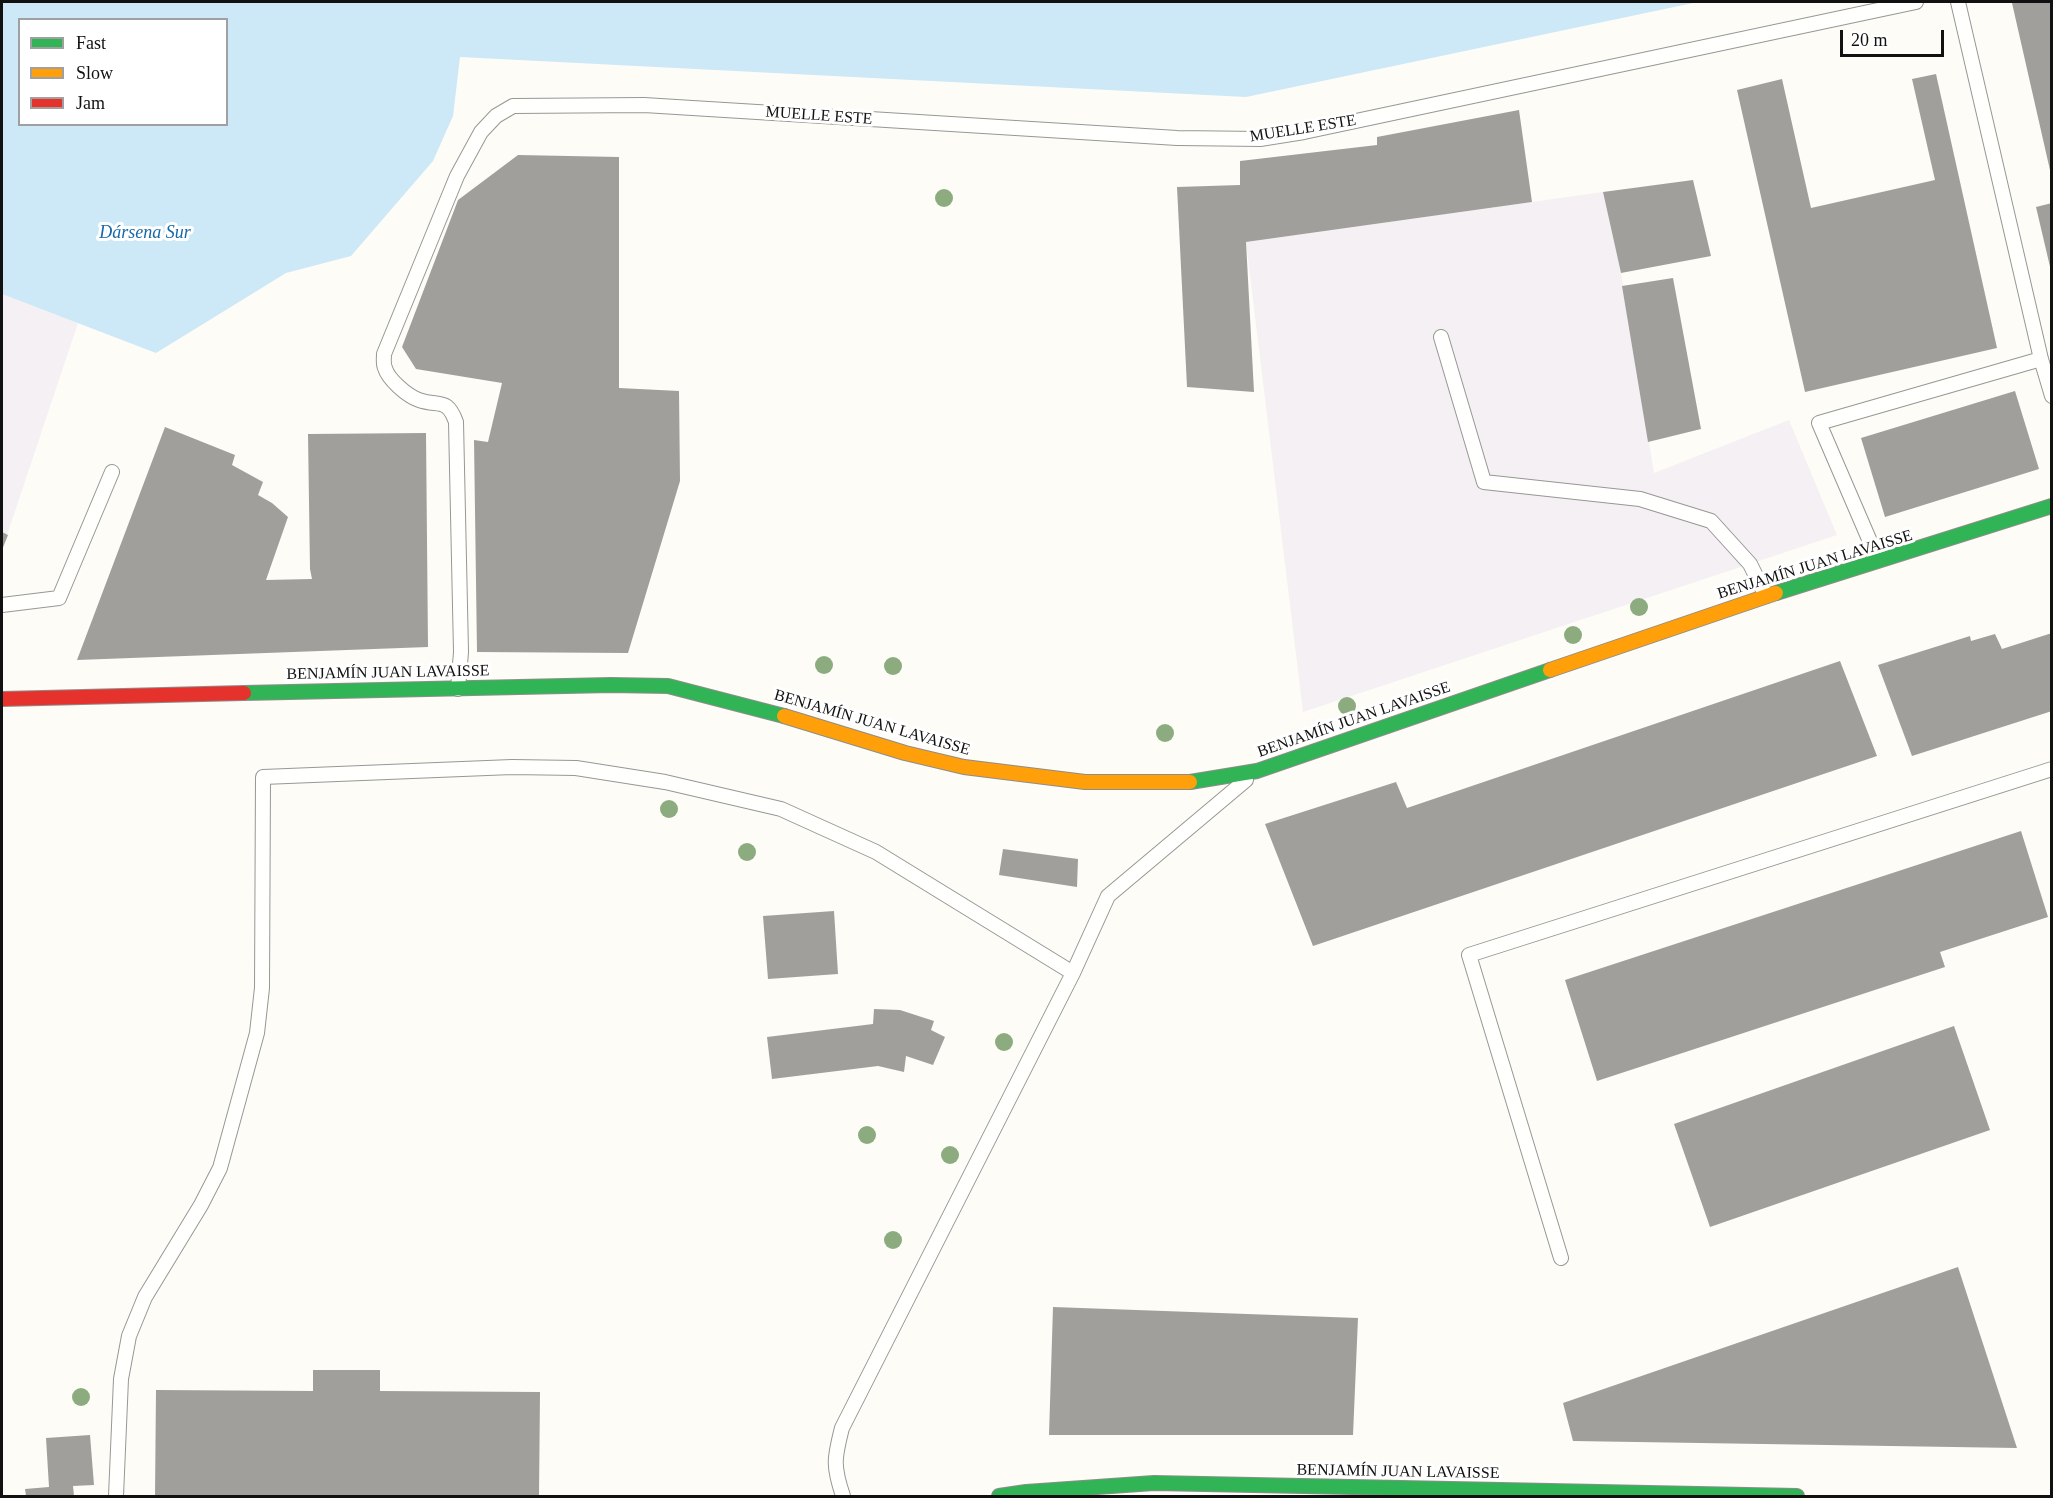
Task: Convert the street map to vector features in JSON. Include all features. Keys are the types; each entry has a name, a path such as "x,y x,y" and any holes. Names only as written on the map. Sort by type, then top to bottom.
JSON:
{"street":[{"name":"BENJAMÍN JUAN LAVAISSE","path":"2,699 44,696 611,685 668,686 754,707 905,753 964,767 1085,782 1180,783 1257,771 1766,596 2052,506"},
{"name":"BENJAMÍN JUAN LAVAISSE","path":"999,1497 1026,1492 1154,1483 1797,1497"}],"lane":[{"name":"MUELLE ESTE","path":"458,689 461,652 456,422 452,410 444,404 419,400 389,376 384,367 384,354 457,176 481,132 496,116 513,106 644,105 1177,138 1260,139 1315,130 1916,2"},
{"path":"1958,2 2041,359 2052,396"},
{"path":"1441,337 1484,482 1640,499 1711,522 1750,564 1766,596"},
{"path":"1879,562 1819,423 2041,359"},
{"path":"2,604 58,598 112,472"},
{"path":"116,1497 121,1379 129,1336 145,1297 201,1205 220,1168 257,1033 262,988 263,777 512,767 576,768 665,782 781,809 876,852 1074,973"},
{"path":"1561,1258 1469,955 2052,769"},
{"path":"843,1497 837,1479 834,1457 842,1428 1074,973 1108,896 1257,771"}],"shaded area":[{"path":"1603,192 1621,273 1654,473 1789,420 1837,535 1303,712 1246,242"},
{"path":"2,294 78,323 2,550"}],"water":[{"name":"Dársena Sur","path":"2,2 1698,2 1246,97 460,57 453,116 433,161 351,256 286,273 156,353 2,294"}],"building":[{"path":"2052,2 2052,179 2012,3"},
{"path":"1936,74 1997,348 1805,392 1737,90 1782,79 1811,208 1935,180 1912,79"},
{"path":"1519,110 1532,202 1246,242 1254,392 1187,387 1177,187 1240,185 1240,161 1377,145 1377,137"},
{"path":"518,155 619,157 619,388 679,391 680,481 628,653 477,652 474,440 488,442 502,383 416,369 402,347 458,200"},
{"path":"1693,180 1711,256 1621,273 1603,192"},
{"path":"2052,203 2052,271 2051,271 2036,207"},
{"path":"1673,278 1701,429 1648,442 1622,286"},
{"path":"2015,391 2039,469 1885,517 1861,438"},
{"path":"165,427 235,455 232,465 263,482 258,495 272,503 288,517 266,580 312,579 308,434 426,433 428,647 77,660"},
{"path":"2,532 8,535 2,550"},
{"path":"2052,633 2052,711 1912,756 1878,665 1970,636 1971,641 1995,634 2002,649"},
{"path":"1840,661 1877,756 1313,946 1265,824 1396,782 1407,808"},
{"path":"2021,831 2048,917 1940,952 1945,967 1597,1081 1565,980"},
{"path":"1003,849 1078,859 1077,887 999,875"},
{"path":"834,911 838,974 768,979 763,916"},
{"path":"874,1009 900,1010 934,1021 931,1030 945,1037 933,1065 906,1056 904,1072 878,1066 772,1079 767,1037 873,1024"},
{"path":"1954,1026 1990,1130 1710,1227 1674,1124"},
{"path":"1958,1267 2017,1448 1573,1441 1563,1403"},
{"path":"1053,1307 1358,1318 1353,1435 1049,1435"},
{"path":"313,1370 380,1370 380,1391 540,1392 539,1496 155,1496 156,1390 313,1391"},
{"path":"90,1435 94,1485 73,1486 74,1496 26,1496 25,1489 49,1487 46,1438"}],"traffic: fast":[{"path":"1776,593 2052,506"},
{"path":"1190,782 1257,771 1550,670"},
{"path":"244,693 611,685 668,686 784,716"},
{"path":"999,1496 1154,1483 1797,1496"}],"traffic: slow":[{"path":"1550,670 1776,593"},
{"path":"784,716 905,753 964,767 1085,782 1190,782"}],"traffic: jam":[{"path":"2,699 244,693"}]}
